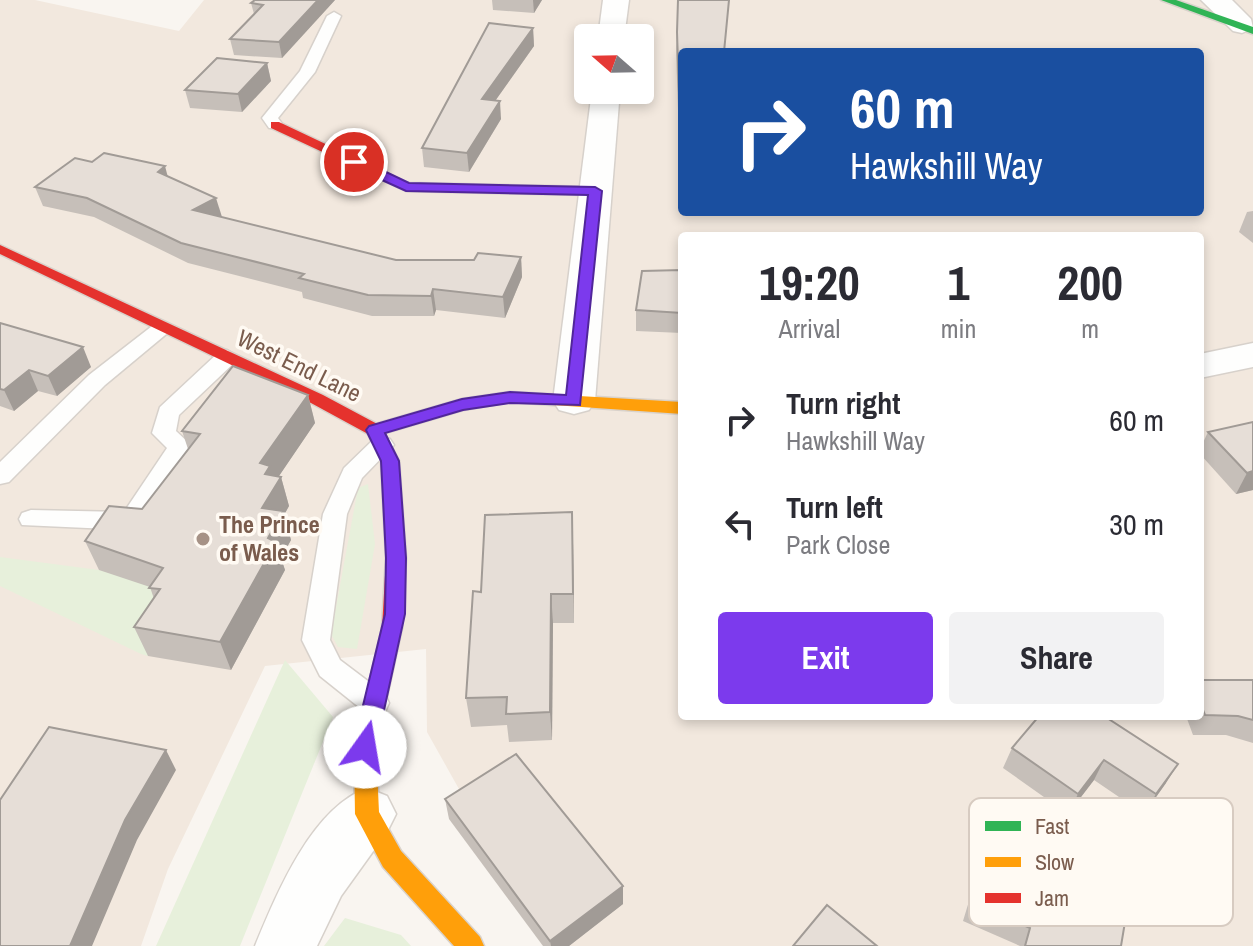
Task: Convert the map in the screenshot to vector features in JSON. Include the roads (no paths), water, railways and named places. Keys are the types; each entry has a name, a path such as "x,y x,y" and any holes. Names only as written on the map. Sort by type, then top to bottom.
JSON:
{"street":[{"path":"613,24 616,0"},
{"path":"1166,0 1247,28"},
{"path":"1214,0 1247,28"},
{"path":"574,401 604,104"},
{"path":"275,125 406,187 595,191"},
{"name":"West End Lane","path":"0,249 227,357 379,438"},
{"path":"1204,365 1253,355"},
{"path":"471,946 392,859 367,814 365,747 395,614 396,558 390,461 379,438 462,405 510,397 678,408"},
{"path":"286,946 299,912 336,847 367,814"}],"lane":[{"path":"275,125 270,118 307,72 334,16"},
{"path":"0,476 97,380 163,327"},
{"path":"31,519 131,521 180,446 164,433 168,412 227,357"},
{"path":"375,703 330,668 316,640 335,514 352,474 379,438"}],"place":[{"name":"The Prince of Wales","path":"203,539"}]}
